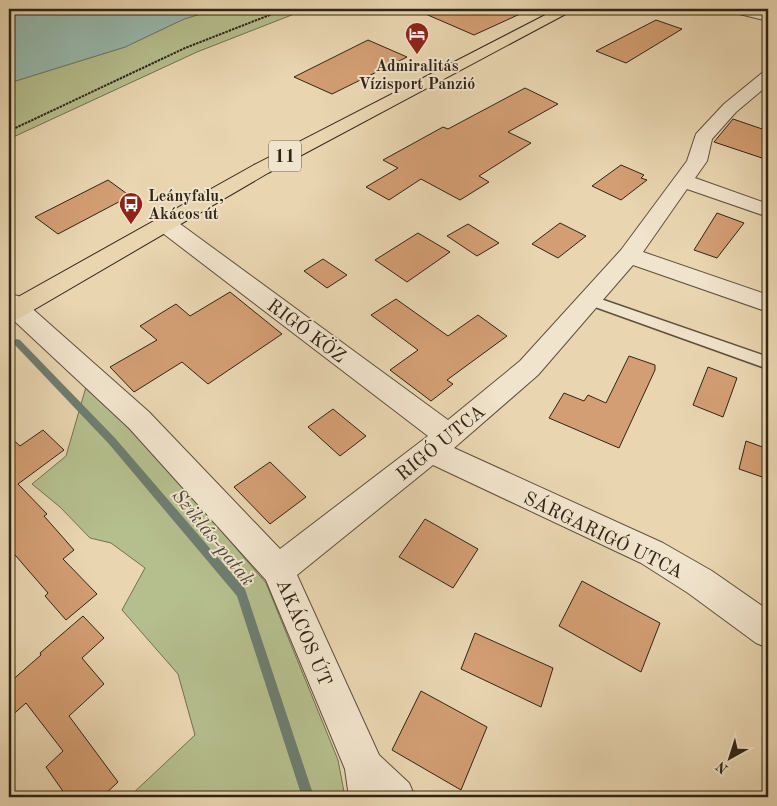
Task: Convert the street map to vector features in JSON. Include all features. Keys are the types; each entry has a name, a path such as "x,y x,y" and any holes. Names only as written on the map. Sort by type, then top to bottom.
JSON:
{"main road":[{"name":"11","path":"11,308 261,168 568,9"}],"street":[{"path":"736,9 768,17"},
{"name":"RIGÓ UTCA","path":"278,570 440,444 529,368 629,255 698,161 703,138 730,108 768,77"},
{"path":"684,181 768,211"},
{"name":"RIGÓ KÖZ","path":"164,223 440,444"},
{"path":"629,255 768,304"},
{"name":"AKÁCOS ÚT","path":"11,308 138,420 278,570 367,783"},
{"name":"SÁRGARIGÓ UTCA","path":"440,444 652,554 700,582 768,631"},
{"path":"367,783 395,797"}],"lane":[{"path":"589,300 768,363"}],"path":[{"path":"9,131 185,48 285,9"}],"green space":[{"path":"217,9 307,9 197,52 9,139 9,83 125,47 184,19"},
{"path":"86,387 143,440 266,583 338,760 345,797 129,797 195,735 178,674 122,610 145,568 111,543 90,538 60,507 32,484 66,456"}],"water":[{"path":"9,9 217,9 184,19 125,47 9,83"}],"building":[{"path":"414,9 531,9 474,35"},
{"path":"656,20 682,29 626,63 596,51"},
{"path":"368,40 407,57 332,94 294,77"},
{"path":"525,88 558,104 508,132 531,143 479,176 489,182 460,200 421,179 389,200 366,187 398,168 383,160 443,127 448,129"},
{"path":"733,119 768,131 768,160 714,142"},
{"path":"621,165 644,175 641,178 647,180 621,200 592,186"},
{"path":"108,180 130,196 58,234 35,217"},
{"path":"717,213 744,223 717,258 694,250"},
{"path":"560,223 586,236 558,258 532,244"},
{"path":"468,224 499,243 477,256 447,236"},
{"path":"418,233 450,252 407,282 375,260"},
{"path":"323,259 347,275 327,288 304,271"},
{"path":"230,292 282,334 208,384 182,362 134,392 110,367 157,340 140,326 176,304 190,316"},
{"path":"396,299 448,336 478,315 507,336 447,380 453,384 431,401 390,370 418,350 371,315"},
{"path":"629,356 655,365 655,370 619,448 549,418 564,393 584,401 588,395 606,403"},
{"path":"708,367 737,378 723,417 693,405"},
{"path":"333,409 366,436 340,456 308,427"},
{"path":"43,430 64,450 18,484 47,514 44,516 74,550 63,559 97,594 66,620 45,596 48,593 9,548 9,436 20,446"},
{"path":"746,441 768,449 768,479 739,469"},
{"path":"270,462 306,497 270,524 234,487"},
{"path":"425,519 478,549 453,588 399,557"},
{"path":"582,581 660,623 641,672 559,626"},
{"path":"83,616 104,638 82,658 104,684 69,716 118,782 102,797 67,797 46,767 63,751 26,703 9,718 9,683"},
{"path":"475,633 553,668 541,707 461,669"},
{"path":"421,691 487,727 461,790 392,750"}],"waterway":[{"name":"Sziklás-patak","path":"17,342 112,441 241,593 308,797"}],"place":[{"name":"Admiralitás Vízisport Panzió","path":"417,55"},
{"name":"Leányfalu, Akácos út","path":"131,225"}]}
